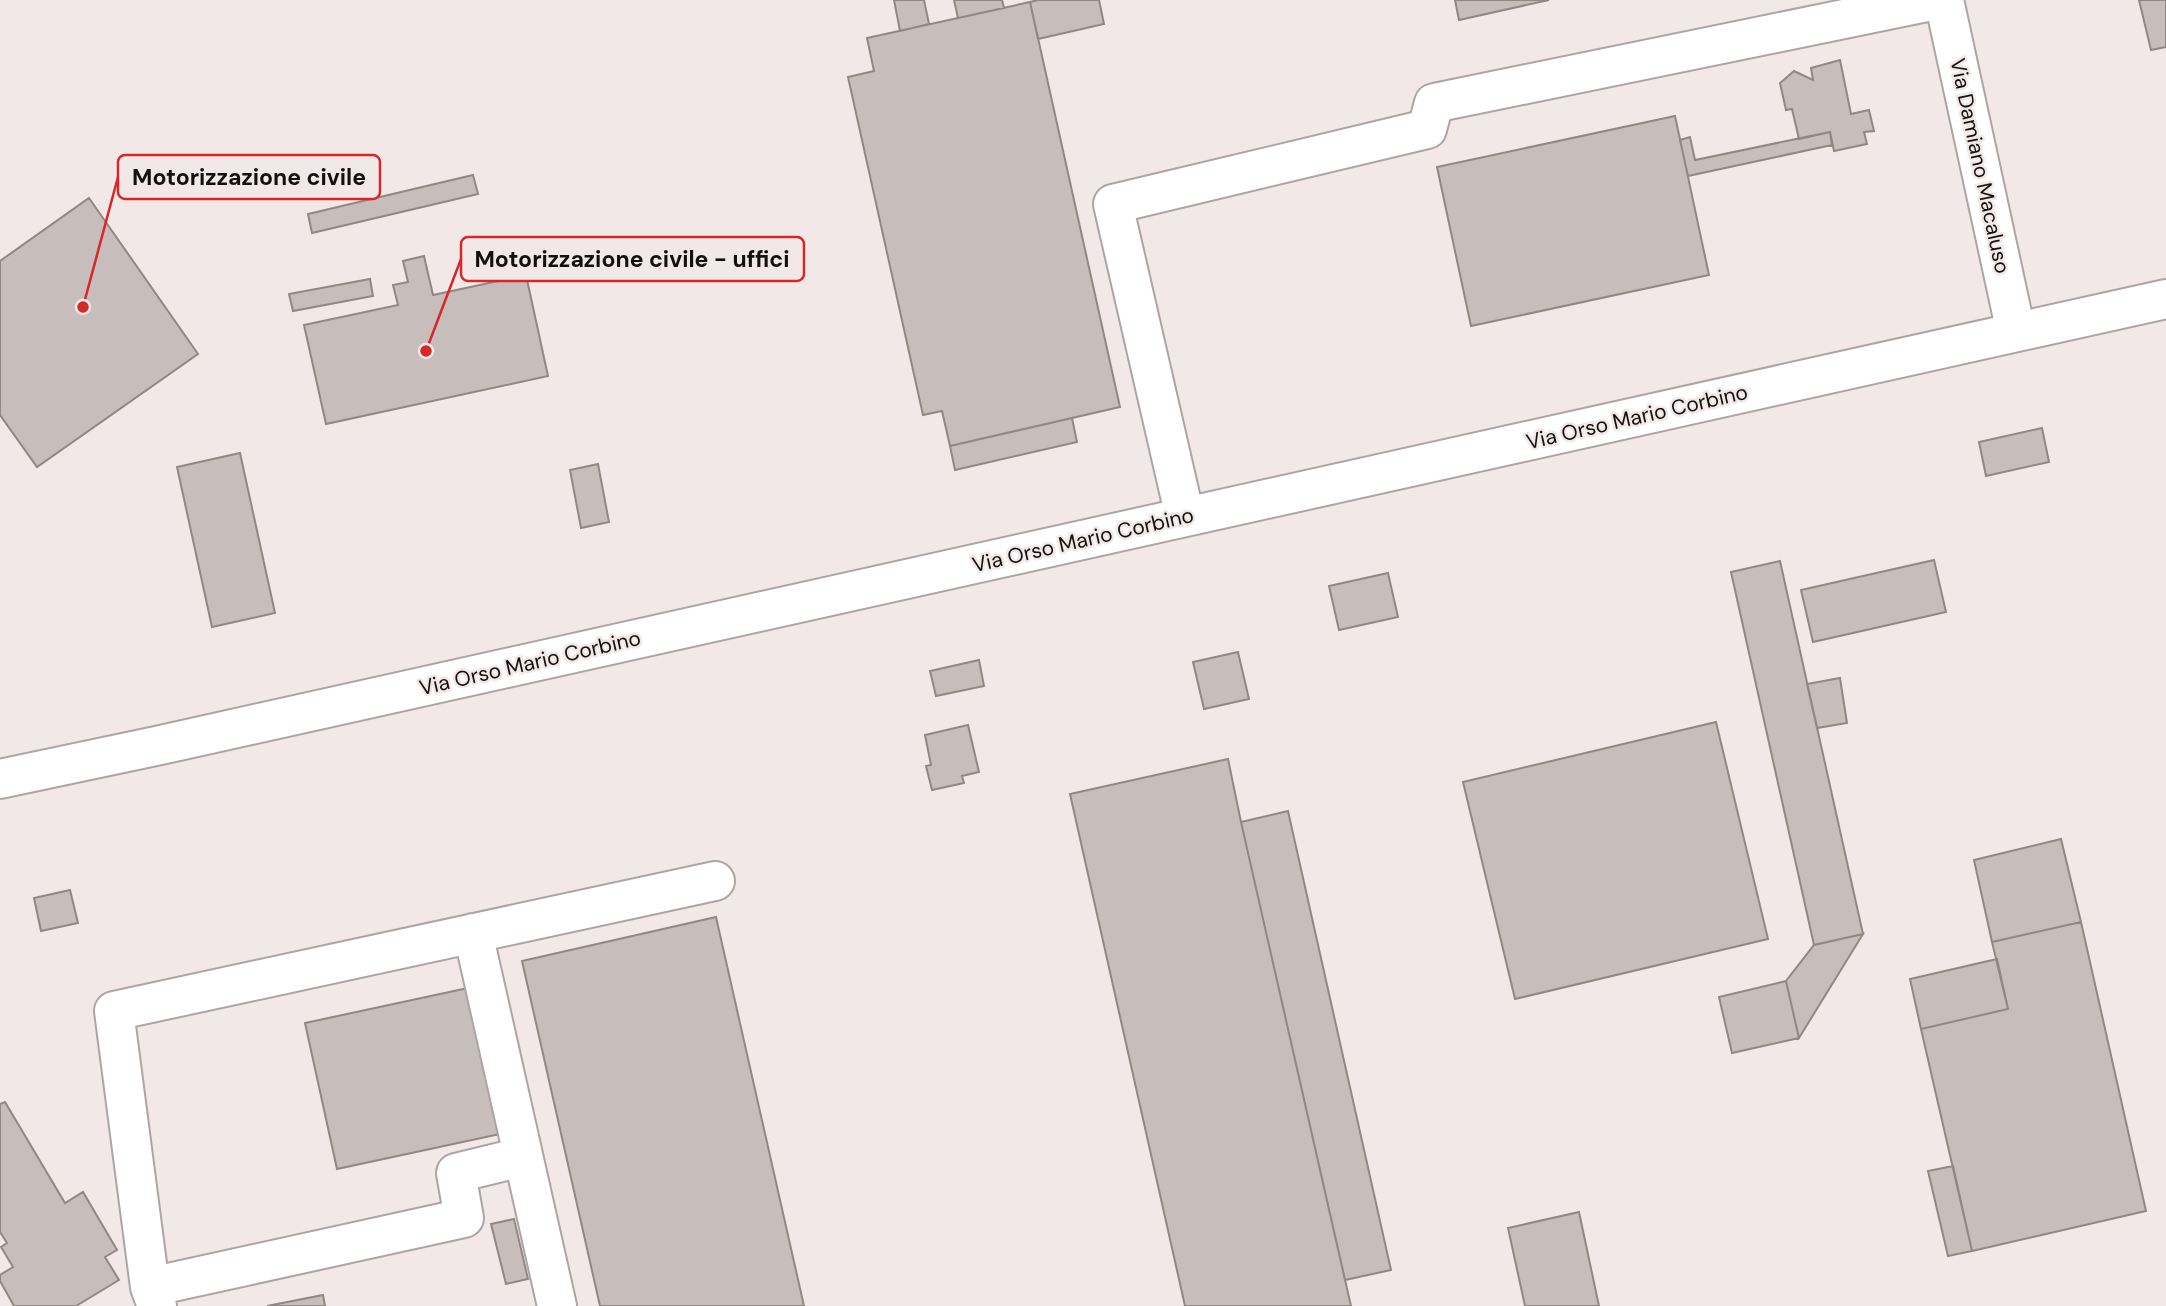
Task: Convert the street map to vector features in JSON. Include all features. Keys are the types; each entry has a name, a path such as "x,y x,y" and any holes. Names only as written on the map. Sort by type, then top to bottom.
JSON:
{"street":[{"path":"1185,517 1113,204 1427,129 1434,103 1937,0"},
{"name":"Via Damiano Macaluso","path":"1944,0 2016,332"},
{"name":"Via Orso Mario Corbino","path":"0,779 2166,299"},
{"path":"522,1157 456,1173 464,1217 153,1297 114,1011 715,881"},
{"path":"473,933 557,1306"}],"building":[{"path":"894,0 924,0 929,24 900,31"},
{"path":"954,0 1002,0 1004,8 958,18"},
{"path":"1099,0 1104,24 1038,39 1030,2"},
{"path":"1455,0 1549,0 1459,20"},
{"path":"2139,0 2166,0 2166,47 2151,50"},
{"path":"1030,2 1120,407 950,446 942,411 923,415 848,77 874,71 867,38"},
{"path":"1840,60 1851,114 1869,110 1874,131 1864,132 1867,144 1834,151 1830,132 1799,139 1792,109 1786,110 1780,83 1794,71 1813,80 1811,68"},
{"path":"1675,116 1709,275 1471,326 1437,167"},
{"path":"1830,132 1832,145 1688,176 1680,140 1690,137 1695,160"},
{"path":"473,175 478,194 312,233 308,214"},
{"path":"89,198 198,354 37,467 0,415 0,261"},
{"path":"424,256 433,295 526,275 548,376 326,424 304,325 398,305 393,285 408,282 403,261"},
{"path":"370,279 373,296 293,311 289,294"},
{"path":"1072,418 1077,442 955,470 950,446"},
{"path":"2042,428 2049,462 1986,476 1979,442"},
{"path":"240,453 275,613 212,627 177,467"},
{"path":"598,464 609,522 581,528 570,470"},
{"path":"1934,560 1946,612 1813,642 1801,590"},
{"path":"1780,561 1863,934 1814,945 1731,572"},
{"path":"1388,573 1398,617 1339,630 1329,586"},
{"path":"1238,652 1249,699 1204,709 1193,662"},
{"path":"979,660 984,686 936,696 930,671"},
{"path":"1840,678 1847,723 1817,728 1807,684"},
{"path":"1716,722 1768,939 1515,999 1463,782"},
{"path":"968,725 979,772 962,776 964,783 932,790 926,766 931,765 925,735"},
{"path":"1228,759 1351,1306 1185,1306 1070,794"},
{"path":"1288,811 1391,1270 1345,1280 1241,822"},
{"path":"2061,839 2081,922 1992,942 1974,860"},
{"path":"70,890 78,923 41,931 34,898"},
{"path":"716,917 804,1306 600,1306 522,961"},
{"path":"2081,922 2146,1211 1972,1251 1921,1029 2008,1009 1992,942"},
{"path":"1863,934 1799,1038 1786,981 1814,945"},
{"path":"1997,959 2008,1009 1921,1029 1910,979"},
{"path":"1786,981 1799,1038 1732,1053 1719,997"},
{"path":"468,988 500,1134 337,1169 305,1023"},
{"path":"5,1102 65,1203 83,1192 117,1250 105,1257 119,1280 76,1306 14,1306 0,1281 0,1275 13,1267 1,1247 7,1243 0,1232 0,1104"},
{"path":"1953,1166 1972,1251 1948,1256 1928,1171"},
{"path":"1579,1212 1599,1306 1525,1306 1508,1228"},
{"path":"514,1219 528,1279 506,1284 491,1224"},
{"path":"323,1295 325,1306 267,1306"}],"place":[{"name":"Motorizzazione civile","path":"83,307"},
{"name":"Motorizzazione civile - uffici","path":"426,351"}]}
